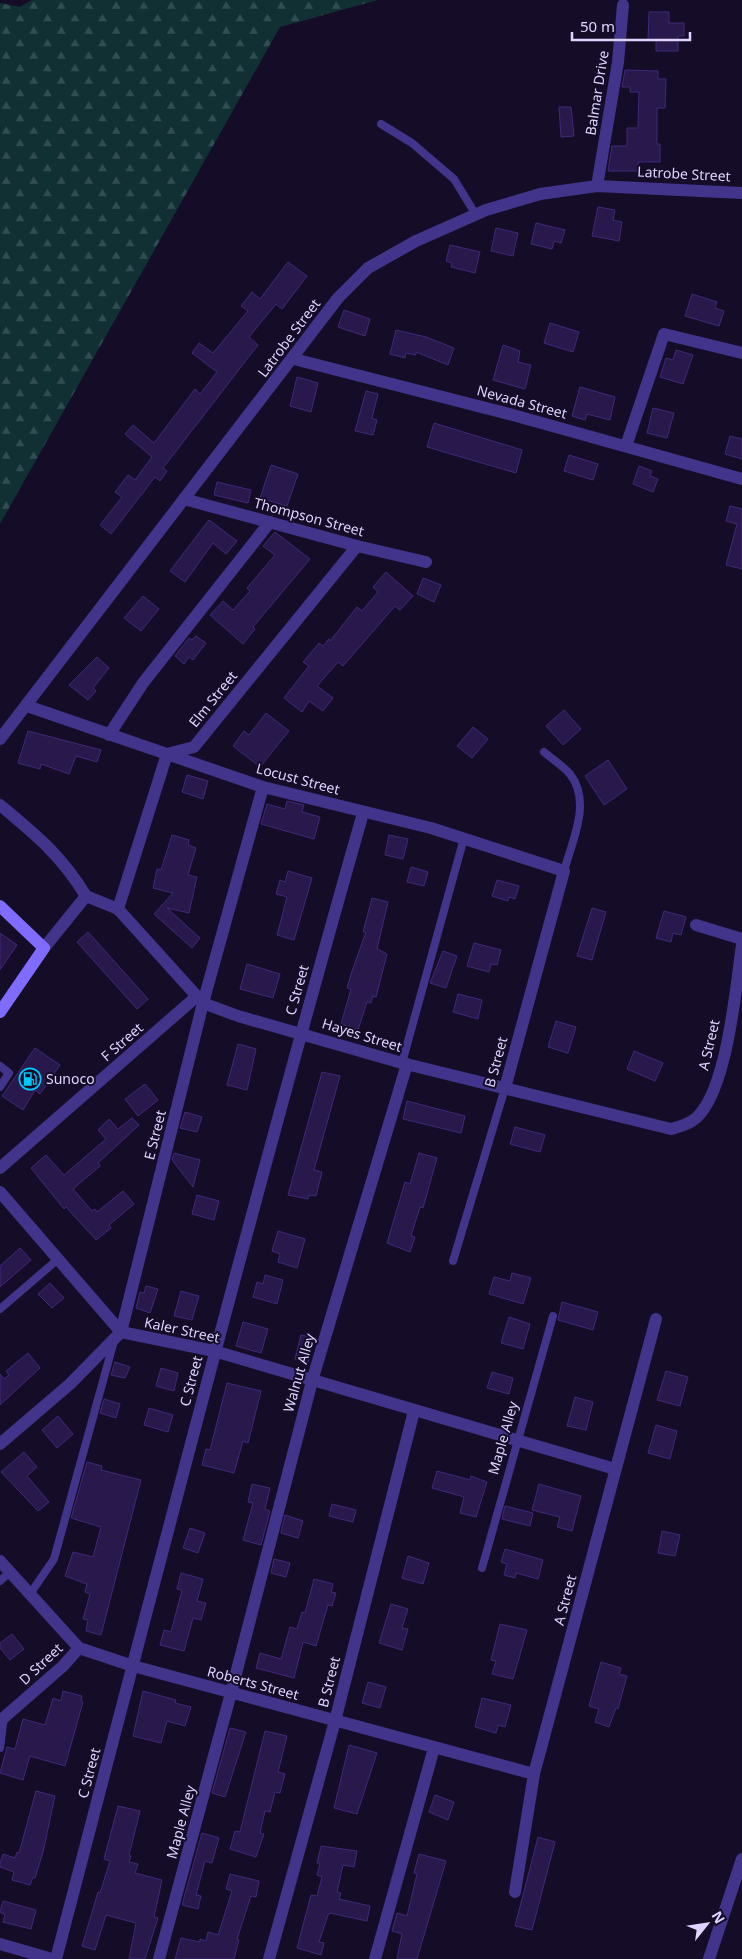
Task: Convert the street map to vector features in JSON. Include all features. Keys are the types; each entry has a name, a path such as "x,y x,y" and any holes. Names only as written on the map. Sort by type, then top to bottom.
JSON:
{"street":[{"name":"Balmar Drive","path":"597,186 618,62 623,5"},
{"name":"Latrobe Street","path":"0,739 184,498 294,359 338,298 368,268 416,241 476,215 540,194 597,186 742,193"},
{"path":"626,446 664,334 742,353"},
{"name":"Nevada Street","path":"294,359 626,446 742,479"},
{"name":"Thompson Street","path":"184,498 357,546 426,562"},
{"path":"109,735 143,683 270,522"},
{"name":"Elm Street","path":"167,754 194,747 357,546"},
{"name":"Locust Street","path":"27,706 263,786 464,838 564,871"},
{"path":"118,909 167,754"},
{"name":"E Street","path":"118,1336 199,1000 263,786"},
{"path":"0,805 69,868 86,896 44,948 0,1012"},
{"name":"C Street","path":"56,1959 214,1351 301,1032 364,813"},
{"name":"B Street","path":"505,1088 564,871"},
{"name":"Hayes Street","path":"86,896 118,909 199,1000 238,1016 301,1032 404,1063 671,1130"},
{"path":"0,906 44,948"},
{"path":"696,925 742,939"},
{"name":"A Street","path":"671,1130 693,1120 710,1100 725,1054 742,945"},
{"name":"F Street","path":"0,1168 199,1000"},
{"name":"Walnut Alley","path":"232,1693 312,1380 404,1063"},
{"path":"0,1192 118,1336 70,1384 0,1444"},
{"name":"A Street","path":"515,1892 534,1774 656,1319"},
{"name":"Kaler Street","path":"118,1336 214,1351 615,1469"},
{"name":"B Street","path":"268,1959 335,1721 414,1411"},
{"name":"Roberts Street","path":"0,1560 79,1648 133,1666 534,1774"},
{"name":"D Street","path":"2,1719 63,1666 79,1648"},
{"name":"Maple Alley","path":"159,1959 232,1693"},
{"path":"375,1959 434,1748"},
{"path":"710,1959 742,1859"},
{"path":"0,1944 52,1959"}],"lane":[{"path":"381,124 412,143 454,179 476,215"},
{"path":"544,752 570,774 576,785 582,806 564,871"},
{"path":"404,1063 464,838"},
{"path":"0,1086 9,1073 1,1069"},
{"name":"B Street","path":"453,1261 505,1088"},
{"path":"0,1309 57,1260"},
{"name":"Maple Alley","path":"482,1568 554,1316"},
{"path":"30,1594 54,1559 118,1336"},
{"path":"0,1581 10,1572"},
{"path":"0,1748 2,1719"}],"green space":[{"path":"32,0 378,0 280,27 0,524 0,3 20,7"}],"building":[{"path":"649,12 669,12 669,23 684,23 684,36 678,36 678,51 656,51 656,40 648,40"},
{"path":"625,70 658,71 658,79 666,79 665,108 657,108 657,144 660,144 660,162 638,162 638,171 608,171 612,146 627,146 627,128 638,128 639,92 630,92 630,87 622,87"},
{"path":"559,107 571,107 574,136 561,137"},
{"path":"598,207 615,210 613,220 622,222 619,241 592,236"},
{"path":"536,223 565,230 561,243 554,241 552,249 531,244"},
{"path":"496,228 518,233 513,256 491,251"},
{"path":"450,245 480,252 475,273 451,267 452,263 446,261"},
{"path":"288,262 307,276 282,309 276,304 249,337 258,345 163,468 167,471 160,481 155,477 111,534 100,525 122,497 115,492 128,475 135,480 152,457 125,434 133,425 154,443 195,389 200,394 217,372 192,353 199,343 213,353 248,311 241,306 252,292 260,299"},
{"path":"692,294 717,302 715,308 724,311 719,326 685,316"},
{"path":"344,310 370,319 365,336 338,327"},
{"path":"550,323 579,332 573,352 544,343"},
{"path":"396,330 426,337 454,348 448,365 416,352 416,355 406,353 405,358 390,354"},
{"path":"503,345 520,351 518,362 531,365 525,389 493,380"},
{"path":"676,350 693,355 683,384 660,377 666,358 673,360"},
{"path":"297,377 318,383 311,412 290,406"},
{"path":"580,387 615,397 610,420 587,414 585,420 572,416"},
{"path":"366,391 378,394 372,418 377,420 373,435 355,431"},
{"path":"653,408 674,413 667,438 647,433"},
{"path":"434,423 522,450 516,473 427,447"},
{"path":"730,436 742,439 742,459 725,454"},
{"path":"569,455 598,464 593,480 564,471"},
{"path":"271,465 298,474 287,506 260,498"},
{"path":"639,466 652,471 650,476 658,479 653,492 633,484"},
{"path":"217,482 251,490 248,503 214,495"},
{"path":"730,506 742,509 742,569 726,565 737,524 726,521"},
{"path":"209,520 237,541 226,554 213,543 185,582 170,571"},
{"path":"275,532 310,559 253,627 255,629 243,644 210,615 223,601 233,610 250,591 247,588 275,555 263,546"},
{"path":"386,572 413,596 400,610 395,606 343,666 338,662 317,686 333,698 323,711 309,701 302,712 284,698 309,666 303,662 319,643 323,646 329,639 330,641 357,607 362,611 378,592 373,587"},
{"path":"423,578 441,585 434,602 417,594"},
{"path":"143,596 159,609 141,631 124,618"},
{"path":"196,636 206,643 193,660 189,657 184,664 175,656 189,638 192,640"},
{"path":"97,657 109,668 93,688 96,691 88,700 69,685"},
{"path":"564,710 581,729 563,745 546,726"},
{"path":"266,713 289,731 260,767 233,746 244,731 249,735"},
{"path":"473,727 488,739 472,758 457,746"},
{"path":"28,731 101,750 97,762 76,756 69,774 41,764 40,769 18,763"},
{"path":"608,760 627,789 604,805 585,776"},
{"path":"187,775 208,781 203,799 182,792"},
{"path":"287,801 304,805 302,812 320,817 314,839 261,824 267,804 285,809"},
{"path":"172,835 189,840 188,845 196,848 188,875 197,877 189,913 167,908 200,938 192,948 154,914 173,893 153,888 157,869 161,870"},
{"path":"389,835 408,839 403,859 385,855"},
{"path":"411,867 428,872 424,886 407,882"},
{"path":"288,871 312,878 294,940 277,935 287,897 276,894 280,880 285,882"},
{"path":"497,880 519,886 515,899 509,897 508,901 492,896"},
{"path":"372,898 388,902 377,949 387,954 376,997 373,996 371,1003 367,1002 358,1030 341,1024 351,989 347,988 366,932 363,932"},
{"path":"592,908 606,912 592,960 577,956"},
{"path":"664,911 686,917 681,935 673,933 671,942 656,938"},
{"path":"88,932 148,999 137,1009 77,942"},
{"path":"0,933 17,945 0,970"},
{"path":"474,943 501,950 497,965 491,964 489,972 467,966"},
{"path":"443,951 457,956 446,988 430,983"},
{"path":"247,964 280,974 273,998 240,989"},
{"path":"458,994 482,1000 478,1019 453,1012"},
{"path":"556,1021 576,1027 568,1053 548,1047"},
{"path":"238,1044 256,1049 247,1090 227,1085"},
{"path":"35,1048 60,1065 40,1094 35,1090 23,1110 2,1096"},
{"path":"634,1051 663,1063 655,1081 627,1069"},
{"path":"322,1072 340,1076 314,1170 322,1172 316,1196 309,1195 308,1199 288,1195"},
{"path":"145,1084 158,1100 138,1116 125,1099"},
{"path":"407,1101 465,1116 461,1133 403,1119"},
{"path":"185,1112 202,1117 197,1132 180,1128"},
{"path":"132,1118 139,1125 98,1163 100,1166 73,1189 92,1211 95,1209 97,1212 123,1191 134,1204 109,1225 111,1228 96,1240 66,1207 64,1209 31,1168 46,1155 64,1175 106,1139 98,1130 109,1119 118,1129"},
{"path":"515,1127 545,1135 540,1152 510,1144"},
{"path":"174,1153 200,1160 193,1187 172,1160"},
{"path":"419,1153 437,1158 423,1208 420,1207 411,1236 415,1237 410,1252 387,1243 405,1182 410,1184"},
{"path":"197,1195 219,1201 214,1220 192,1214"},
{"path":"278,1231 305,1239 297,1268 278,1262 280,1254 272,1251"},
{"path":"20,1248 31,1260 0,1287 0,1266"},
{"path":"512,1273 531,1278 523,1304 489,1294 494,1277 510,1281"},
{"path":"265,1275 283,1280 277,1304 253,1297 257,1282 263,1284"},
{"path":"50,1283 64,1298 52,1308 38,1294"},
{"path":"146,1286 158,1289 150,1313 136,1308 140,1292 144,1293"},
{"path":"181,1291 199,1296 192,1320 174,1316"},
{"path":"562,1302 598,1312 593,1330 558,1320"},
{"path":"509,1317 530,1324 523,1349 501,1343"},
{"path":"243,1322 268,1329 261,1353 236,1346"},
{"path":"301,1335 314,1338 308,1363 295,1359"},
{"path":"28,1353 40,1368 0,1405 0,1374 4,1379 9,1375 6,1371"},
{"path":"115,1362 130,1367 125,1378 111,1375"},
{"path":"161,1368 178,1373 174,1391 156,1386"},
{"path":"666,1371 688,1377 680,1406 657,1400"},
{"path":"492,1372 513,1378 509,1394 487,1388"},
{"path":"227,1383 261,1391 248,1443 243,1441 234,1473 202,1465 206,1449 210,1450"},
{"path":"575,1397 593,1402 586,1430 567,1426"},
{"path":"104,1399 120,1404 116,1418 100,1413"},
{"path":"149,1408 173,1415 168,1432 144,1425"},
{"path":"58,1416 73,1434 57,1448 42,1430"},
{"path":"656,1425 677,1431 670,1459 648,1453"},
{"path":"24,1452 37,1467 27,1476 49,1502 38,1511 1,1472"},
{"path":"87,1462 102,1466 101,1470 141,1480 101,1635 86,1631 88,1620 83,1619 90,1594 85,1592 87,1584 65,1576 73,1552 93,1557 101,1527 71,1518"},
{"path":"437,1471 470,1480 471,1476 487,1482 476,1517 460,1513 464,1497 432,1488"},
{"path":"252,1484 270,1488 265,1509 270,1511 261,1545 243,1540 253,1503 248,1502"},
{"path":"539,1484 581,1496 572,1531 557,1527 560,1517 532,1510"},
{"path":"332,1504 356,1510 353,1522 329,1516"},
{"path":"505,1506 533,1513 530,1526 502,1519"},
{"path":"285,1515 303,1521 298,1538 281,1533"},
{"path":"190,1528 205,1533 198,1553 183,1548"},
{"path":"662,1531 680,1535 675,1556 658,1553"},
{"path":"505,1549 543,1560 538,1579 516,1573 515,1578 504,1575 507,1564 501,1562"},
{"path":"408,1556 429,1563 423,1584 402,1578"},
{"path":"274,1559 290,1563 286,1577 271,1573"},
{"path":"181,1573 203,1579 197,1601 206,1603 201,1620 193,1618 184,1651 160,1645 164,1630 171,1632 182,1590 177,1589"},
{"path":"314,1579 333,1584 331,1592 336,1593 332,1606 328,1605 316,1646 303,1642 294,1678 256,1668 260,1653 281,1659 290,1627 297,1629 302,1612 305,1613"},
{"path":"391,1604 408,1609 402,1628 408,1629 402,1650 379,1643"},
{"path":"500,1624 527,1630 513,1679 492,1674 496,1661 491,1660"},
{"path":"12,1634 24,1649 10,1660 0,1648 0,1643"},
{"path":"601,1662 621,1668 619,1674 627,1676 618,1709 616,1708 609,1727 595,1722 599,1709 589,1706"},
{"path":"368,1682 386,1687 380,1708 362,1703"},
{"path":"63,1691 82,1696 81,1701 83,1702 65,1766 30,1756 23,1780 0,1773 7,1747 15,1749 23,1719 45,1725 53,1698 61,1701"},
{"path":"143,1691 176,1700 175,1703 191,1707 185,1726 167,1721 161,1743 133,1736"},
{"path":"482,1698 511,1705 505,1727 498,1725 496,1733 475,1727"},
{"path":"230,1728 246,1732 225,1797 212,1793"},
{"path":"265,1731 287,1736 278,1772 285,1774 280,1793 275,1792 270,1812 265,1811 260,1833 264,1834 256,1857 230,1849 235,1831 240,1832"},
{"path":"349,1745 377,1753 357,1814 334,1808"},
{"path":"36,1791 55,1796 43,1852 35,1878 33,1877 30,1885 12,1880 14,1872 0,1867 0,1863 3,1854 15,1858 17,1852 19,1853"},
{"path":"435,1795 454,1802 448,1820 429,1812"},
{"path":"118,1806 140,1811 129,1855 131,1856 129,1862 138,1864 135,1873 162,1880 154,1917 158,1918 145,1959 129,1959 136,1923 106,1915 95,1950 82,1946 98,1892 100,1893 110,1861 104,1859"},
{"path":"202,1833 219,1838 212,1863 205,1861 196,1895 201,1896 198,1909 182,1905"},
{"path":"538,1837 555,1842 532,1930 515,1926"},
{"path":"321,1846 357,1851 354,1867 343,1865 337,1892 341,1893 339,1899 370,1906 367,1921 330,1913 328,1915 319,1942 324,1943 321,1955 297,1948 311,1895 317,1896 322,1877 317,1875 320,1863 317,1863"},
{"path":"419,1854 446,1861 417,1959 397,1959 402,1934 392,1931 397,1913 407,1916 417,1874 414,1873"},
{"path":"230,1874 259,1881 256,1897 251,1896 237,1939 239,1940 234,1959 175,1959 181,1938 200,1942 200,1939 206,1941 208,1932 218,1935 232,1891 226,1889"},
{"path":"3,1901 36,1910 31,1929 3,1922 5,1915 0,1912"}],"place":[{"name":"Sunoco","path":"30,1079"}]}
